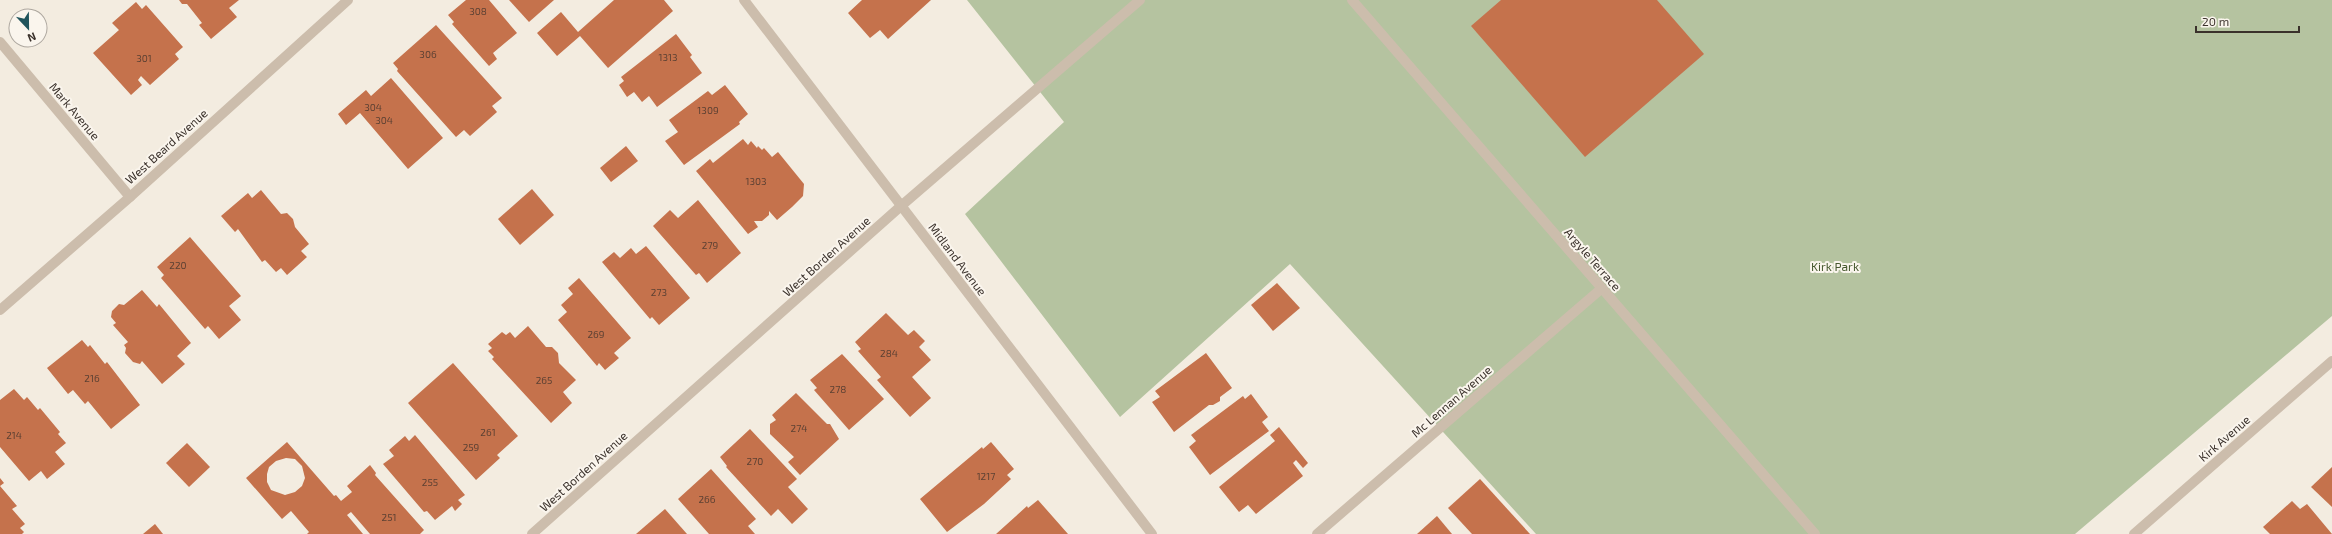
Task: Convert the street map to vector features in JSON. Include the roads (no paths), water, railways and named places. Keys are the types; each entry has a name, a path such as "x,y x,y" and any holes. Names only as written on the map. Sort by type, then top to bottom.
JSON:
{"street":[{"name":"West Beard Avenue","path":"0,310 130,196 348,0"},
{"name":"Midland Avenue","path":"744,0 1152,534"},
{"name":"West Borden Avenue","path":"532,534 901,206 1140,0"},
{"name":"Argyle Terrace","path":"1352,0 1815,534"},
{"name":"Mark Avenue","path":"0,42 130,196"},
{"name":"Mc Lennan Avenue","path":"1317,534 1601,289"},
{"name":"Kirk Avenue","path":"2134,534 2332,361"}],"park label":[{"name":"Kirk Park","path":"1835,266"}]}
